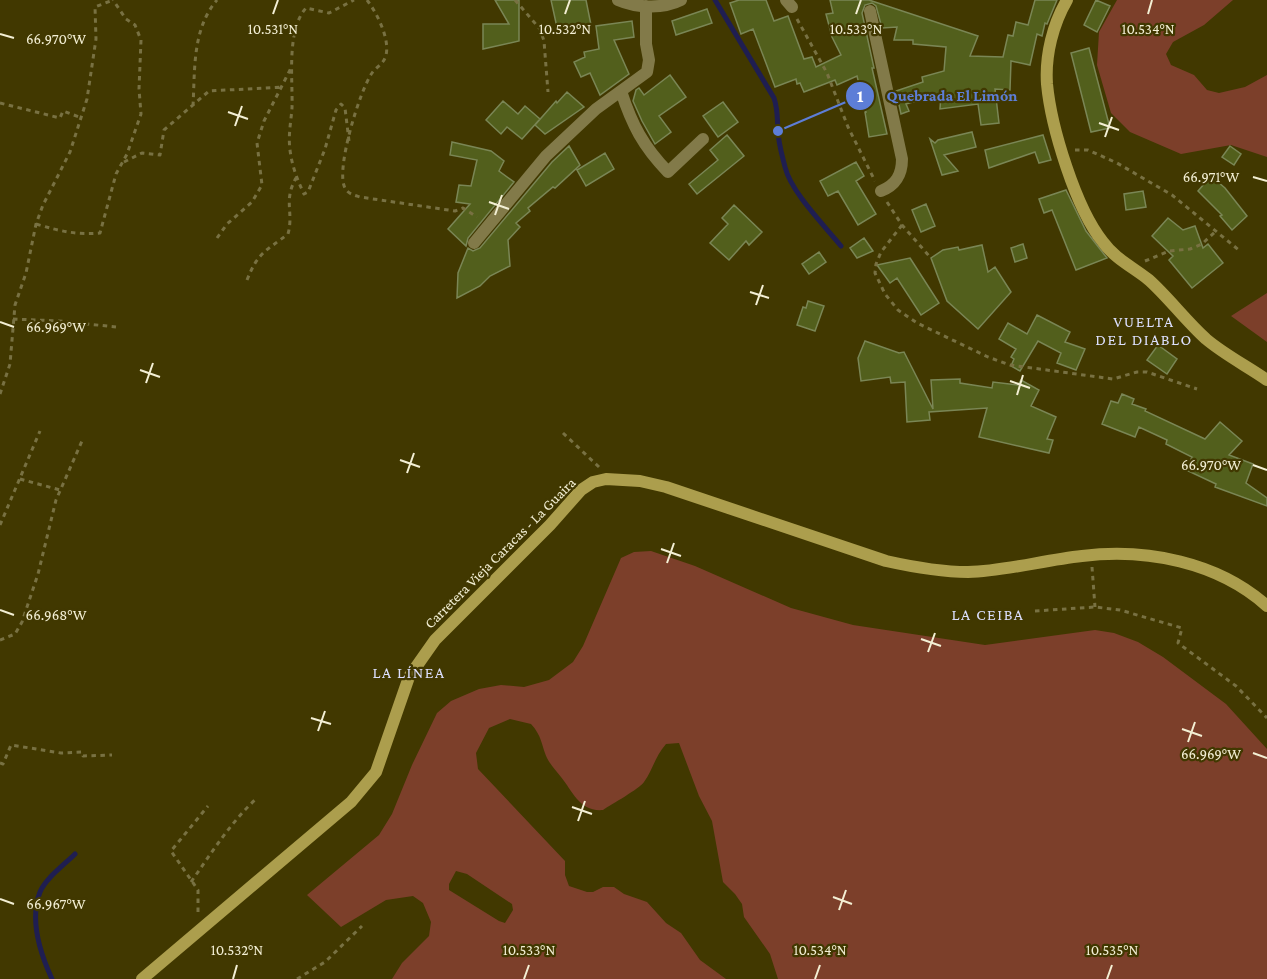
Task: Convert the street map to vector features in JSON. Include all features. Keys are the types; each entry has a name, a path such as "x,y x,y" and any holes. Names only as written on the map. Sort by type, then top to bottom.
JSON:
{"main road":[{"path":"1067,0 1051,40 1047,83 1062,149 1079,202 1091,226 1104,244 1129,267 1147,279 1208,340 1267,380"},
{"name":"Carretera Vieja Caracas - La Guaira","path":"142,979 351,802 376,772 409,677 435,640 550,525 581,490 593,482 606,479 640,481 666,487 886,561 916,567 961,572 1091,555 1163,558 1206,568 1256,596 1267,606"}],"street":[{"path":"618,0 646,6 661,6 681,0"},
{"path":"474,243 546,156 596,109 644,75 649,66 646,44 646,6"},
{"path":"870,11 903,159 895,184 881,191"},
{"path":"621,92 639,139 668,172 703,139"}],"path":[{"path":"0,394 10,364 15,305 26,273 36,224 70,152 82,118 92,75 96,39 94,7 113,0 126,19 135,25 141,40 139,89 141,114 136,133 116,174 100,233 64,233 36,224"},
{"path":"193,106 196,49 205,15 217,0"},
{"path":"349,141 345,108 341,104 336,110 325,149 307,194 304,194 296,178 288,133 292,111 294,41 306,8 329,13 354,0"},
{"path":"367,0 381,23 387,53 384,61 372,72 355,110 343,181 345,188 350,194 360,197 455,212 463,208 489,224"},
{"path":"515,0 540,28 544,41 548,92"},
{"path":"789,4 827,73 848,127 881,191 902,225 930,257"},
{"path":"217,238 226,224 252,202 262,185 257,143 264,121 292,66"},
{"path":"122,163 142,153 160,155 164,130 209,91 283,87"},
{"path":"0,103 60,118 63,111 82,118"},
{"path":"1062,149 1088,150 1172,195 1240,251"},
{"path":"247,280 253,265 263,252 288,234 291,224 288,210 289,190 296,178"},
{"path":"902,225 881,252 875,273 885,294 898,310 917,323 1010,365 1113,379 1137,372 1147,372 1197,389"},
{"path":"1129,267 1169,251 1190,249 1202,244 1216,231"},
{"path":"14,319 116,327"},
{"path":"0,525 40,431"},
{"path":"563,433 596,464 606,479"},
{"path":"0,640 15,634 22,622 38,574 47,532 60,490 82,441"},
{"path":"20,479 60,490"},
{"path":"1091,555 1095,607"},
{"path":"1035,611 1095,607 1120,610 1182,628 1179,643 1236,686 1267,718"},
{"path":"0,763 3,764 11,745 61,753 82,752 83,756 112,754"},
{"path":"191,882 224,835 256,798"},
{"path":"200,929 198,890 171,851 208,806"},
{"path":"297,979 325,962 362,926"}],"shaded area":[{"path":"1117,0 1233,0 1204,25 1173,42 1166,54 1171,65 1194,75 1207,90 1219,93 1245,87 1267,75 1267,157 1231,145 1181,154 1130,132 1111,113 1097,65 1099,32"},
{"path":"1267,293 1267,342 1231,316"},
{"path":"651,551 695,566 791,608 853,625 985,645 1095,630 1114,633 1138,642 1163,657 1226,704 1267,749 1267,979 778,979 770,954 744,917 742,904 723,882 712,821 699,796 679,743 666,744 641,785 603,810 595,810 588,808 578,800 551,765 535,728 531,724 510,719 489,728 476,753 478,769 565,861 565,875 569,886 587,892 603,887 614,887 624,894 647,902 666,923 681,933 700,960 726,979 392,979 402,963 429,936 431,922 423,903 413,896 386,900 341,927 307,895 379,835 392,814 437,713 451,701 479,689 501,685 524,687 549,680 573,662 583,646 621,558 634,552","holes":["456,871 467,874 512,904 513,910 505,923 449,890 449,884"]}],"building":[{"path":"495,0 519,0 519,41 483,49 483,24 509,24"},
{"path":"551,0 586,0 591,25 558,32"},
{"path":"739,0 766,0 774,21 788,16 804,59 812,57 816,67 841,55 832,37 826,14 833,13 830,0 869,0 978,36 970,56 1003,57 1008,35 1013,36 1016,22 1028,25 1035,0 1057,0 1047,24 1045,23 1042,36 1037,34 1030,65 1011,61 1010,90 995,89 999,123 981,125 978,104 940,109 941,94 906,104 909,111 901,114 896,91 923,82 922,77 944,71 946,47 913,44 913,40 894,40 897,27 882,28 876,6 872,3 865,5 862,13 887,134 869,137 866,112 857,76 837,85 835,80 804,92 796,79 775,87 753,29 741,34 730,3"},
{"path":"1096,0 1110,6 1097,32 1084,25"},
{"path":"707,9 712,23 676,35 672,21"},
{"path":"632,21 634,37 614,40 629,74 600,95 590,73 581,77 574,62 585,57 584,52 599,49 596,26"},
{"path":"1089,48 1110,128 1091,132 1071,53"},
{"path":"670,75 686,97 659,116 671,132 655,144 633,101 636,90 639,88 644,95"},
{"path":"567,92 584,107 545,134 535,125"},
{"path":"503,101 518,114 525,106 540,119 522,139 507,127 501,134 486,120"},
{"path":"723,102 738,122 718,137 703,116"},
{"path":"972,132 976,147 944,155 958,171 942,175 930,139 935,143 938,140"},
{"path":"727,135 744,156 697,194 689,184 718,160 710,150"},
{"path":"1043,135 1051,160 1039,163 1035,152 989,168 985,150"},
{"path":"452,142 491,151 504,161 499,171 514,182 468,238 466,246 448,229 470,204 456,202 459,185 471,186 477,160 450,155"},
{"path":"569,146 580,165 528,208 530,211 516,223 520,227 508,240 510,266 457,298 458,273 468,248 473,251 480,248 552,162"},
{"path":"1230,146 1241,154 1234,165 1222,157"},
{"path":"605,153 614,169 586,186 577,170"},
{"path":"856,162 864,176 856,181 876,214 858,225 838,191 828,196 820,181"},
{"path":"1211,176 1225,188 1247,216 1232,230 1220,216 1222,215 1198,191"},
{"path":"1066,190 1086,231 1107,258 1076,270 1052,210 1044,213 1039,199"},
{"path":"1143,191 1146,207 1126,210 1124,194"},
{"path":"926,204 935,226 921,232 912,210"},
{"path":"734,205 762,232 749,245 746,241 729,260 710,243 728,224 722,218"},
{"path":"1168,218 1183,230 1195,226 1203,248 1208,244 1223,263 1192,288 1169,260 1173,256 1152,236"},
{"path":"864,238 873,251 857,258 850,248"},
{"path":"1023,244 1027,258 1015,262 1011,248"},
{"path":"982,245 988,272 995,267 1011,292 978,329 947,301 931,258 943,250 958,247 959,250"},
{"path":"819,252 826,262 809,274 802,264"},
{"path":"910,258 939,303 921,315 897,278 890,283 877,265"},
{"path":"808,301 824,306 815,331 797,325 803,307 806,308"},
{"path":"1037,315 1070,332 1065,342 1085,349 1076,370 1057,363 1061,353 1038,341 1020,371 1011,366 1014,359 1011,357 1016,349 999,339 1008,323 1027,334"},
{"path":"865,341 899,353 904,352 933,409 931,380 960,379 960,383 992,388 993,382 1018,385 1021,380 1039,390 1031,406 1056,417 1047,439 1053,440 1049,453 979,437 987,408 929,412 930,420 907,422 905,382 891,383 890,377 861,381 858,358"},
{"path":"1158,345 1177,359 1167,374 1147,360"},
{"path":"1122,394 1134,399 1132,404 1205,439 1220,422 1242,441 1229,455 1253,464 1246,483 1267,498 1267,506 1215,487 1216,484 1186,470 1192,457 1166,444 1167,440 1139,427 1135,437 1102,424 1111,401 1118,403"}],"waterway":[{"path":"715,0 774,98 779,144 788,177 809,208 841,246"},
{"path":"52,979 37,936 37,903 46,882 75,854"}],"place":[{"name":"Quebrada El Limón","path":"778,131"}],"district":[{"name":"VUELTA DEL DIABLO","path":"1144,330"},
{"name":"LA CEIBA","path":"988,614"},
{"name":"LA LÍNEA","path":"409,672"}]}
